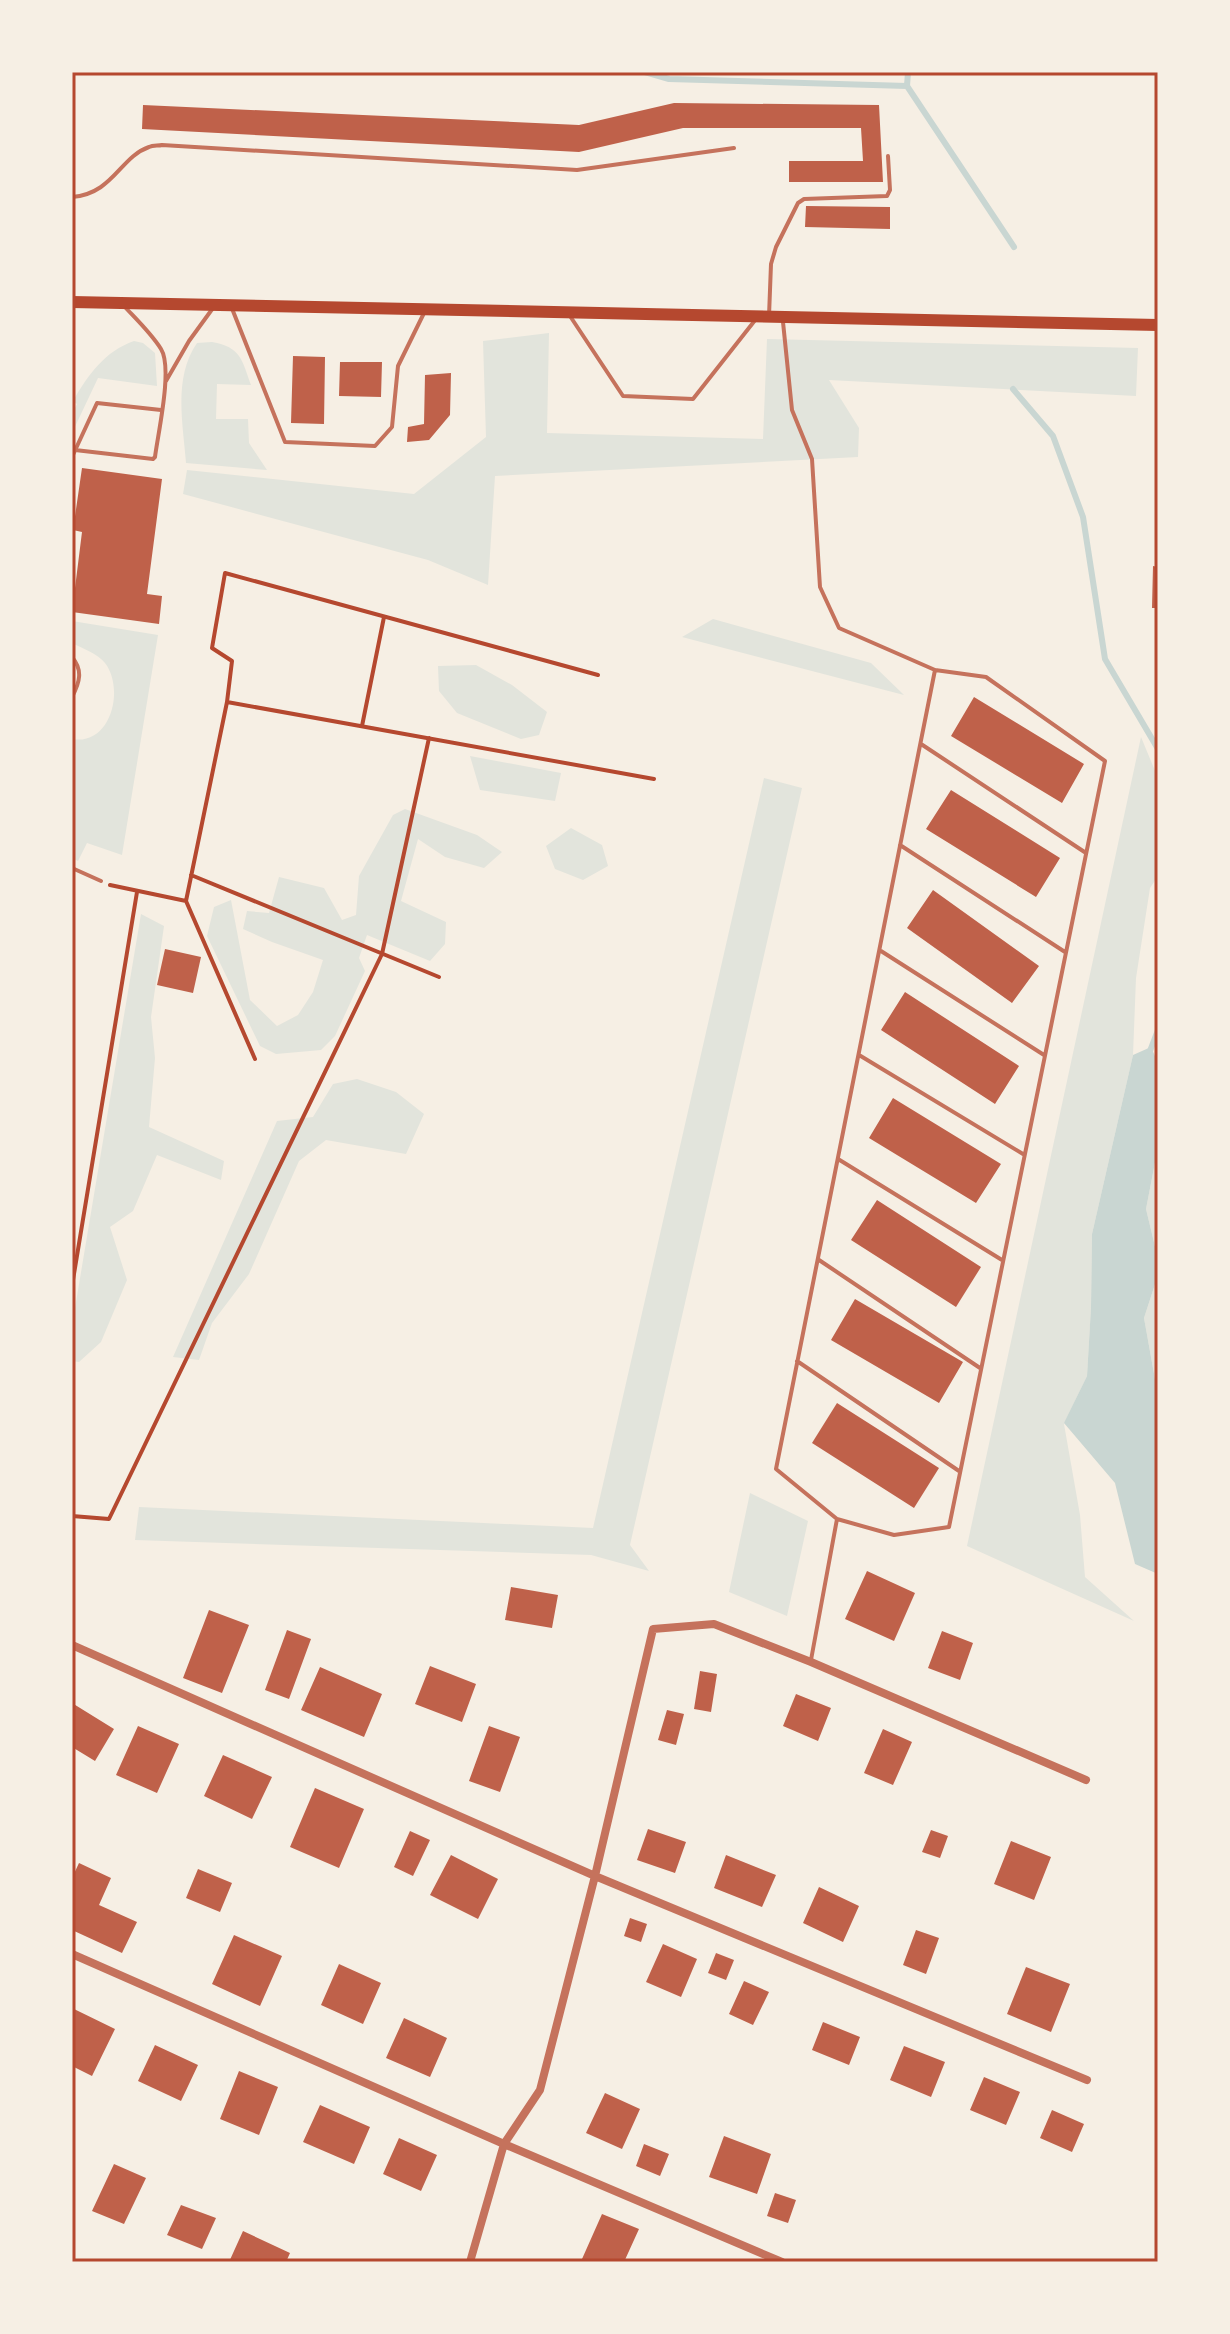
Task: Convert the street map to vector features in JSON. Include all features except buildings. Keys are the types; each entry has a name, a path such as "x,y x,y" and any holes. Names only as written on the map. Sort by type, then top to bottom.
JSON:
{"main road":[{"path":"72,302 427,307 763,318 1158,325"}],"street":[{"path":"470,2262 504,2144 540,2090 595,1876 653,1629 714,1624 811,1662 1086,1780"},
{"path":"72,1645 595,1876 1087,2080"},
{"path":"72,1954 782,2262"}],"lane":[{"path":"72,197 95,191 109,182 136,155 149,147 162,145 577,170 734,148"},
{"path":"567,311 623,396 693,399 763,318 776,247 798,203 804,199 887,196 890,190 888,156"},
{"path":"75,450 155,457 166,366 162,350 122,303"},
{"path":"165,383 189,341 223,304 285,442 375,446 392,427 398,366 427,307"},
{"path":"783,318 792,410 812,459 820,587 839,628 935,670 986,677 1105,761 949,1527 894,1535 837,1519 776,1469 935,670"},
{"path":"72,457 97,402 161,410"},
{"path":"72,657 77,663 79,675 72,697"},
{"path":"921,744 1086,853"},
{"path":"900,845 1065,952"},
{"path":"72,868 101,881"},
{"path":"880,950 1044,1055"},
{"path":"859,1055 1023,1154"},
{"path":"838,1159 1002,1260"},
{"path":"818,1260 980,1368"},
{"path":"797,1361 959,1471"},
{"path":"811,1662 837,1519"}],"path":[{"path":"255,1059 186,901 227,702 232,661 212,648 225,573 598,675"},
{"path":"362,726 384,617"},
{"path":"227,702 654,779"},
{"path":"72,1516 109,1519 382,954 429,738"},
{"path":"191,875 439,977"},
{"path":"101,881 137,892 186,901"},
{"path":"72,1286 137,892"}],"shaded area":[{"path":"549,333 547,433 763,439 767,339 1138,348 1136,396 829,380 859,428 858,457 495,476 488,585 428,560 183,494 187,470 414,494 486,437 483,341"},
{"path":"134,341 143,343 155,353 157,386 98,378 72,433 72,414 77,404 73,401 85,382 114,351"},
{"path":"212,342 235,351 251,385 217,384 216,419 248,419 249,443 267,470 186,463 181,401 185,371 197,343"},
{"path":"713,619 871,663 904,695 682,637"},
{"path":"72,621 158,635 122,855 87,843 78,861 72,858 72,739 85,739 105,725 111,713 114,687 105,663 72,643"},
{"path":"476,665 512,685 547,712 539,735 521,739 457,713 439,691 438,666"},
{"path":"1141,737 1158,778 1158,876 1150,888 1136,978 1133,1055 1092,1234 1087,1376 1064,1424 1080,1515 1085,1577 1134,1621 967,1546"},
{"path":"470,756 561,773 555,801 480,790"},
{"path":"764,778 802,788 630,1545 649,1571 591,1555 135,1540 139,1507 593,1528"},
{"path":"405,809 477,835 502,852 484,868 445,857 418,839 401,901 446,922 445,944 430,961 367,935 359,958 365,971 335,1036 321,1050 276,1054 260,1046 207,936 214,907 231,900 250,1000 277,1026 298,1015 313,992 323,960 243,929 247,911 269,913 279,877 324,888 342,920 356,915 359,876 393,815"},
{"path":"571,828 602,845 608,866 583,880 555,869 546,846"},
{"path":"141,914 164,926 151,1017 155,1058 149,1127 224,1161 221,1180 157,1155 133,1211 110,1227 127,1280 101,1342 79,1362 72,1361 72,1326"},
{"path":"1151,1047 1158,1063 1158,1147 1146,1209 1158,1259 1158,1275 1144,1318 1158,1396 1158,1574 1135,1564 1115,1483 1064,1423 1087,1376 1092,1234 1133,1055"},
{"path":"357,1079 396,1092 424,1114 406,1154 326,1140 299,1161 249,1274 212,1323 199,1360 173,1357 277,1121 313,1117 333,1084"},
{"path":"1158,1147 1158,1259 1146,1209"},
{"path":"1158,1275 1158,1396 1144,1318"},
{"path":"750,1493 808,1521 787,1616 729,1592"}],"waterway":[{"path":"645,72 669,79 907,86"},
{"path":"908,72 907,86 1014,247"},
{"path":"1013,389 1053,436 1083,517 1105,659 1158,749"},
{"path":"1150,1051 1158,1030"}]}
